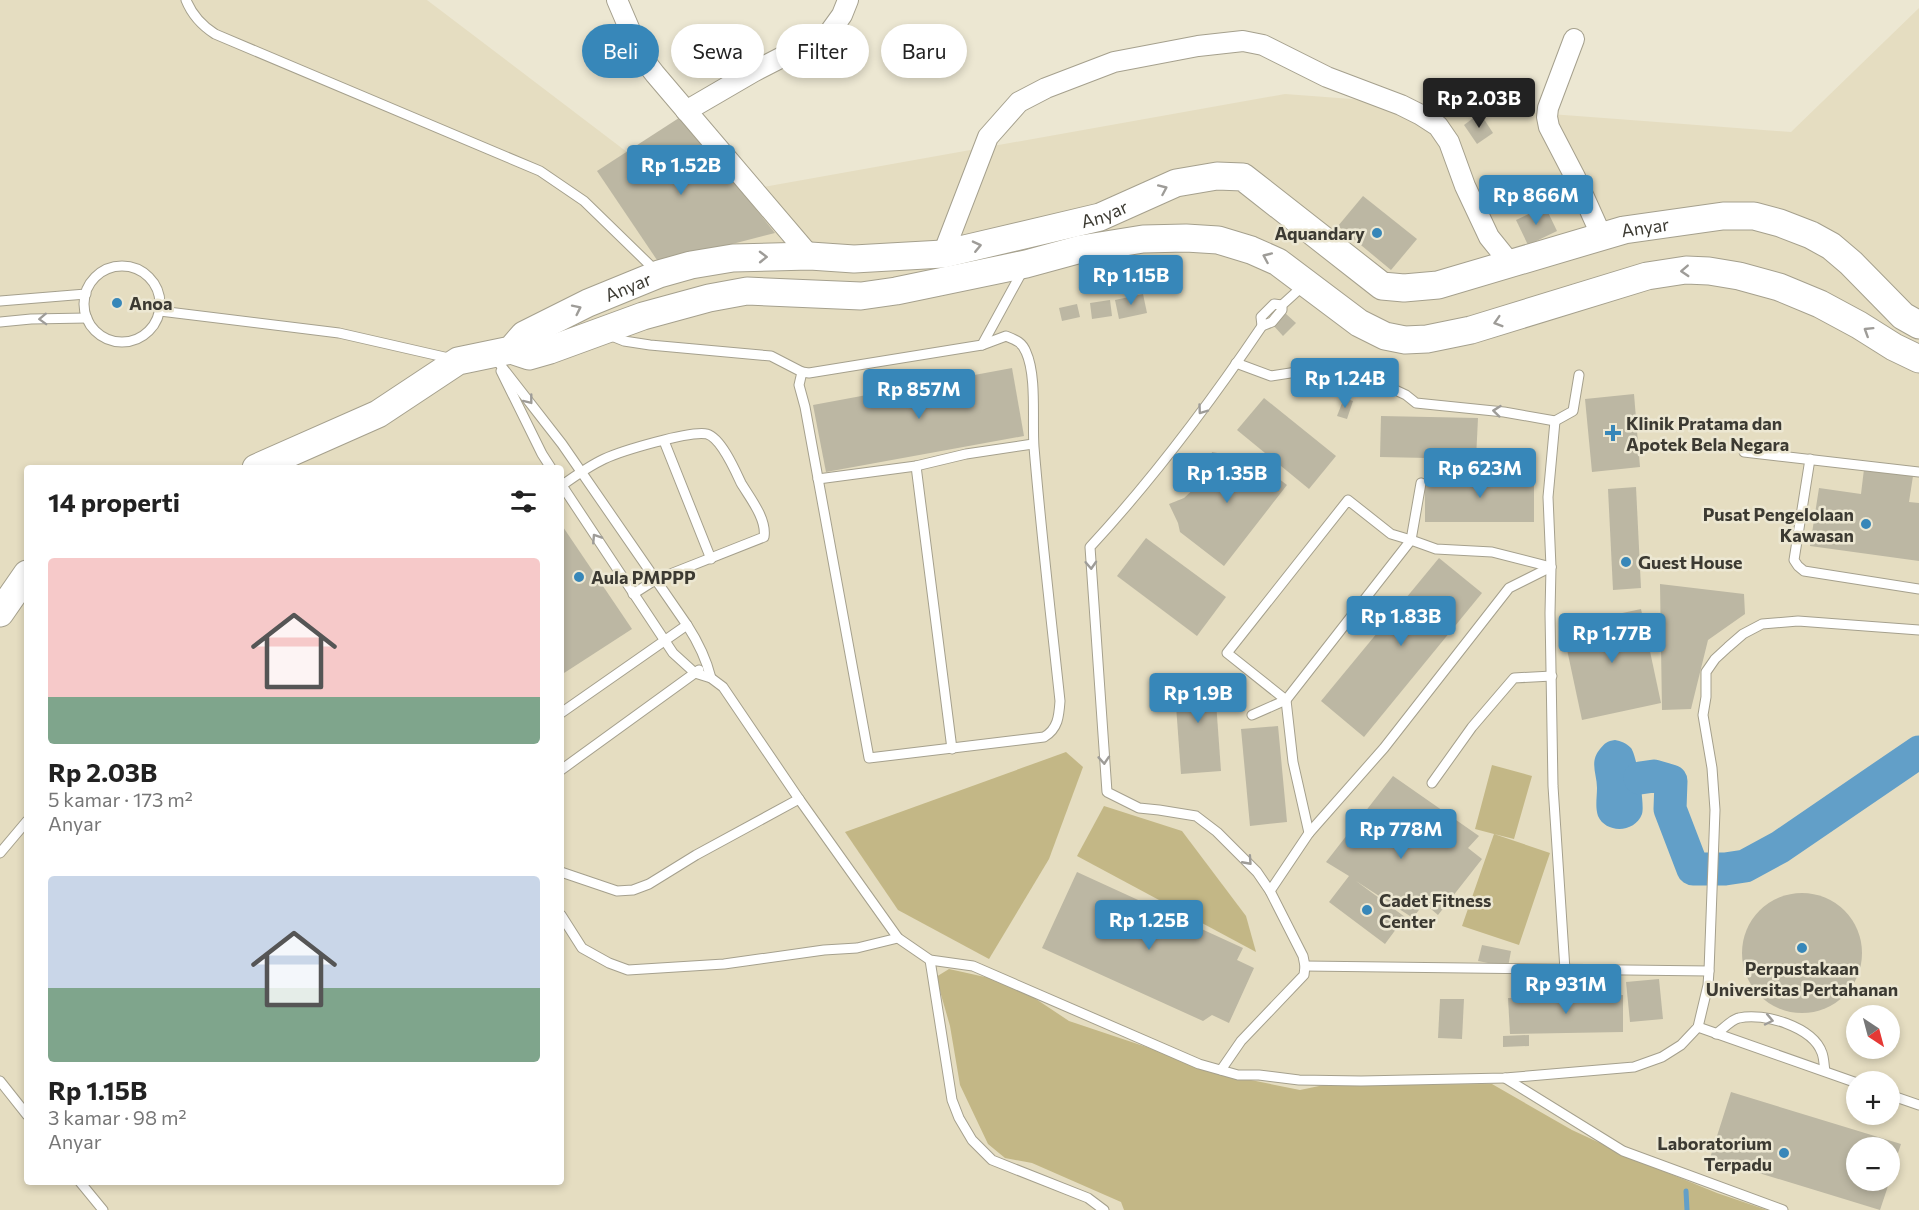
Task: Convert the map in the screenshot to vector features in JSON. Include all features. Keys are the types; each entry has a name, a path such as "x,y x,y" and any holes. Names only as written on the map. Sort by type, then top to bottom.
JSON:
{"street":[{"path":"617,0 641,56 810,256"},
{"path":"686,111 753,72 829,33 842,15 848,0"},
{"path":"1574,39 1548,108 1547,117 1549,127 1602,237"},
{"path":"944,254 988,137 1019,102 1046,88 1114,62 1198,46 1244,41 1263,45 1327,77 1401,105 1438,126 1449,142 1465,186 1489,237 1510,264"},
{"name":"Anyar","path":"511,353 524,335 588,303 659,274 691,265 733,258 810,256 854,260 944,254 1100,217 1176,183 1217,176 1243,177 1382,286 1404,288 1438,285 1624,230 1723,216 1754,216 1811,235 1831,246 1903,316 1919,325"},
{"name":"Anyar","path":"263,465 378,414 458,361 550,350 643,316 710,298 747,291 861,296 1026,264 1081,249 1143,239 1218,240 1251,250 1278,262 1359,323 1385,336 1405,340 1427,339 1471,330 1647,276 1686,270 1739,276 1809,300 1919,359"},
{"path":"1307,283 1334,248"},
{"path":"0,613 24,578"}],"lane":[{"path":"186,0 189,9 201,25 215,34 540,171 584,201 659,274"},
{"path":"982,345 1026,264"},
{"path":"125,266 137,269 148,276 156,286 160,299 160,311 154,324 145,334 132,340 118,342 105,338 94,330 87,318 86,294 91,283 100,273 125,266"},
{"path":"1221,1070 1241,1041 1304,975 1303,956 1270,891 1257,872 1216,832 1196,816 1139,808 1107,792 1090,547 1131,503 1262,326 1272,322 1282,310 1282,304 1307,283"},
{"path":"0,301 86,294"},
{"path":"160,311 339,333 458,361"},
{"path":"0,322 87,318"},
{"path":"601,332 624,341 771,356 809,374 982,345 1006,336 1020,342 1027,353 1033,396 1034,444 1060,701 1059,717 1051,733 1044,737 869,758 805,407 799,385 802,372"},
{"path":"511,353 542,454 549,465"},
{"path":"511,353 562,444 700,646 708,663 711,678"},
{"path":"1236,363 1271,376 1342,365 1389,386 1416,403 1504,412 1555,421 1573,411 1579,375"},
{"path":"1555,421 1548,497 1553,786 1565,970"},
{"path":"564,483 602,460 687,434 708,434 724,452 760,516 764,537 655,580 633,594"},
{"path":"664,441 711,559"},
{"path":"818,479 916,466 966,454 1034,444"},
{"path":"1744,452 1919,472"},
{"path":"1810,459 1794,560 1798,566 1804,571 1919,589"},
{"path":"916,466 952,749"},
{"path":"1252,715 1286,700 1411,540 1421,483"},
{"path":"564,490 664,641 695,673 711,678 723,687 898,938 930,960 973,966 1150,1044 1199,1064 1238,1075 1299,1080 1505,1078 1634,1067 1662,1057 1681,1045 1698,1027 1708,986 1715,810 1712,768 1703,714 1706,672 1715,659 1743,634 1762,624 1798,621 1919,630"},
{"path":"1309,833 1293,762 1286,700 1227,653 1348,500 1391,534 1436,549 1492,552 1551,567"},
{"path":"1270,891 1309,833 1384,748 1509,588 1551,567"},
{"path":"564,711 687,625"},
{"path":"564,768 708,663"},
{"path":"1432,783 1472,727 1514,678 1552,676"},
{"path":"564,873 617,891 633,891 799,799"},
{"path":"0,854 24,825"},
{"path":"564,920 582,948 609,963 628,970 724,964 824,950 856,948 898,938"},
{"path":"930,960 952,1100 972,1140 992,1160 1088,1198 1104,1210"},
{"path":"1305,966 1709,971"},
{"path":"1716,1034 1738,1018 1767,1017 1798,1028 1810,1038 1821,1051 1825,1071"},
{"path":"1698,1027 1846,1079"},
{"path":"1505,1078 1623,1151 1783,1210"},
{"path":"0,1081 24,1111"},
{"path":"1900,1099 1919,1106"},
{"path":"82,1185 103,1210"}],"shaded area":[{"path":"0,0 427,0 690,200 1285,94 1791,132 1919,8 1919,1210 0,1210"},
{"path":"1066,752 1083,767 1049,859 989,959 898,910 845,832"},
{"path":"1492,765 1532,776 1514,839 1475,829"},
{"path":"1104,806 1182,831 1246,916 1256,952 1077,856"},
{"path":"1494,834 1550,853 1519,945 1462,926"},
{"path":"949,969 1012,983 1069,1021 1236,1077 1300,1090 1324,1085 1492,1084 1572,1130 1639,1161 1717,1193 1767,1210 1124,1210 1121,1202 1032,1163 1005,1158 988,1144 960,1085 950,1026 936,977"}],"water":[{"path":"1615,740 1631,748 1638,770 1643,809 1642,814 1633,825 1620,829 1607,826 1598,816 1594,768 1600,749"}],"building":[{"path":"1480,113 1493,133 1477,144 1464,125"},
{"path":"682,116 775,233 659,263 597,171"},
{"name":"Aquandary","path":"1363,196 1417,239 1391,270 1338,226"},
{"path":"1545,206 1557,231 1528,245 1516,220"},
{"path":"1143,294 1147,313 1119,319 1115,300"},
{"path":"1110,300 1112,316 1092,319 1090,303"},
{"path":"1077,304 1080,317 1062,321 1059,308"},
{"path":"1285,313 1296,323 1283,336 1273,325"},
{"path":"1012,368 1024,436 826,472 813,405"},
{"name":"Klinik Pratama dan Apotek Bela Negara","path":"1634,394 1640,467 1592,472 1585,399"},
{"path":"1264,398 1336,456 1309,489 1237,430"},
{"path":"1344,398 1353,401 1347,419 1337,416"},
{"path":"1381,416 1478,418 1476,459 1380,457"},
{"path":"1212,452 1233,456 1245,453 1287,485 1224,566 1180,532 1169,504 1184,498 1198,485 1209,465"},
{"name":"Pusat Pengelolaan Kawasan","path":"1864,469 1913,476 1909,502 1919,503 1919,561 1810,546 1819,488 1861,494"},
{"path":"1425,476 1534,476 1534,522 1425,522"},
{"name":"Guest House","path":"1636,487 1641,588 1613,590 1608,489"},
{"name":"Aula PMPPP","path":"564,528 632,629 564,673"},
{"path":"1146,538 1226,597 1197,636 1117,576"},
{"path":"1439,558 1482,593 1364,737 1321,701"},
{"path":"1660,584 1744,594 1745,614 1708,640 1691,709 1662,710"},
{"path":"1641,609 1661,703 1582,720 1562,626"},
{"path":"1214,674 1221,771 1181,774 1174,678"},
{"path":"1278,726 1287,822 1250,826 1241,729"},
{"path":"1393,776 1479,836 1468,848 1482,859 1438,915 1424,903 1413,918 1356,881 1405,917 1385,944 1329,902 1349,876 1326,862"},
{"path":"1077,872 1243,948 1237,960 1254,968 1229,1023 1212,1015 1203,1021 1042,948"},
{"name":"Perpustakaan Universitas Pertahanan","path":"1802,893 1825,897 1845,910 1858,930 1862,953 1858,976 1845,996 1825,1009 1802,1013 1779,1009 1759,996 1746,976 1742,953 1746,930 1759,910 1779,897"},
{"path":"1482,945 1511,951 1508,967 1478,961"},
{"path":"1659,979 1663,1019 1630,1022 1626,982"},
{"path":"1623,995 1623,1032 1510,1034 1508,998"},
{"path":"1440,999 1464,999 1462,1039 1438,1038"},
{"path":"1529,1035 1529,1046 1503,1047 1503,1036"},
{"name":"Laboratorium Terpadu","path":"1731,1092 1878,1137 1846,1137 1846,1191 1886,1191 1880,1210 1710,1158"}],"waterway":[{"path":"1640,778 1654,776 1671,781 1670,809 1693,869 1725,869 1745,866 1780,847 1919,752"},
{"path":"1686,1191 1687,1210"}],"place":[{"name":"Aquandary","path":"1377,233"},
{"name":"Anoa","path":"117,303"},
{"name":"Klinik Pratama dan Apotek Bela Negara","path":"1613,433"},
{"name":"Pusat Pengelolaan Kawasan","path":"1866,524"},
{"name":"Guest House","path":"1626,562"},
{"name":"Aula PMPPP","path":"579,577"},
{"name":"Cadet Fitness Center","path":"1367,910"},
{"name":"Perpustakaan Universitas Pertahanan","path":"1802,948"},
{"name":"Laboratorium Terpadu","path":"1784,1153"}]}
